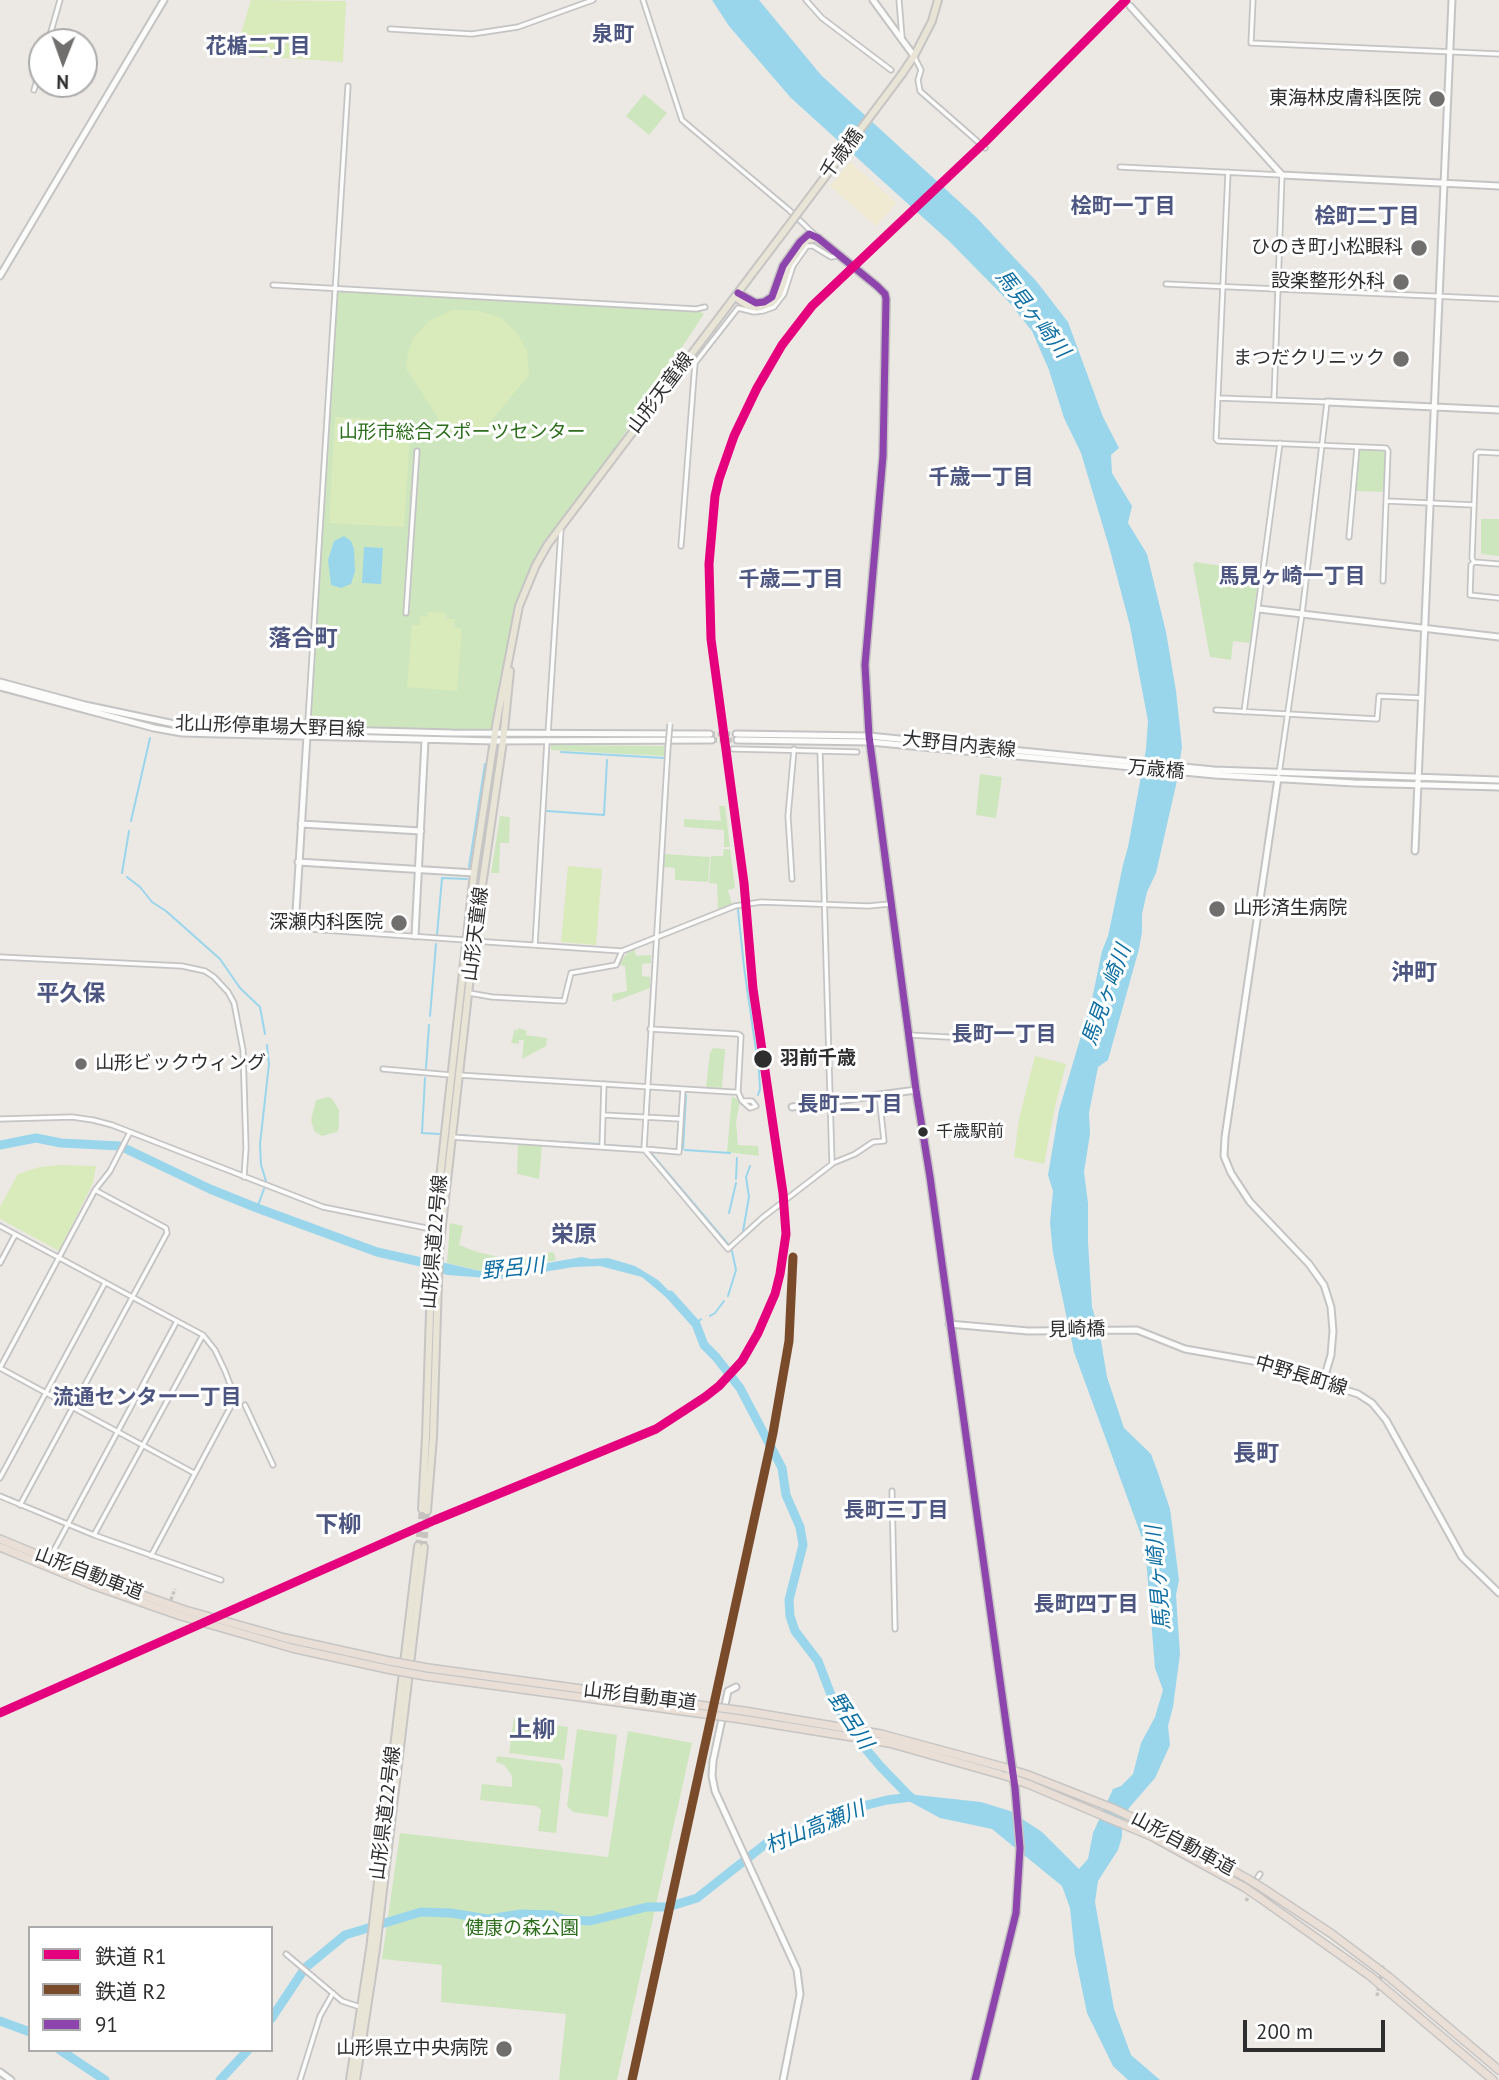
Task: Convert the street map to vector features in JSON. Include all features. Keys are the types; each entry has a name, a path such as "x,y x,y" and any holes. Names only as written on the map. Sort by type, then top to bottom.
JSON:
{"highway":[{"name":"山形自動車道","path":"0,1539 183,1613"},
{"name":"山形自動車道","path":"0,1547 92,1586 292,1648 426,1672 742,1715 813,1722 881,1734 1003,1767 1193,1858 1244,1887 1330,1946 1403,2001 1493,2080"},
{"name":"山形自動車道","path":"742,1715 889,1743 1006,1776 1061,1787 1112,1808 1248,1879 1332,1934 1389,1977 1499,2070"}],"main road":[{"path":"914,56 932,21 938,0"},
{"name":"千歳橋","path":"783,233 914,56"},
{"name":"山形天童線","path":"438,1231 451,1137 456,1075 469,993 474,873 494,737 519,606 548,544 783,233"},
{"path":"736,295 756,303 768,300 775,293 783,266 809,234 818,238 882,289 886,299 883,456 865,665 870,739 916,1090 1017,1811 1019,1877 1016,1913 975,2080"},
{"name":"山形天童線","path":"458,1018 503,737 513,637"},
{"name":"山形県道22号線","path":"425,1510 435,1251 456,1075 458,1018"},
{"name":"山形県道22号線","path":"356,2080 382,1901 421,1546 376,1892 373,1949"},
{"name":"山形県道22号線","path":"350,2080 365,2008"}],"street":[{"path":"52,28 60,0"},
{"path":"0,276 164,0"},
{"path":"390,29 472,34 518,27 593,0"},
{"path":"643,0 682,120 789,210 818,238"},
{"path":"806,0 822,18 891,70"},
{"path":"873,0 914,56 920,70 920,91 985,148"},
{"path":"899,0 902,43"},
{"path":"1253,0 1251,43 1499,54"},
{"path":"1415,851 1452,0"},
{"path":"1130,6 1282,175 1274,400"},
{"path":"348,86 295,928 622,951 735,906 761,902 868,906 892,904"},
{"path":"1120,167 1499,186"},
{"path":"1228,172 1216,439 1386,448 1387,501 1383,581"},
{"path":"681,546 695,363 734,311 741,308 754,312 774,307 784,294 793,266 807,246 813,246 831,257 838,256"},
{"path":"1166,284 1499,299"},
{"path":"273,285 696,309 705,307"},
{"path":"1218,398 1499,410"},
{"path":"1323,1382 1331,1355 1333,1331 1331,1307 1324,1285 1309,1264 1250,1202 1231,1173 1224,1156 1302,614 1327,402"},
{"path":"1244,712 1280,443"},
{"path":"1349,537 1357,447"},
{"path":"406,613 417,452"},
{"path":"1474,562 1476,454 1499,453"},
{"path":"1387,501 1474,505"},
{"path":"535,945 561,527"},
{"path":"1474,562 1499,564"},
{"path":"1474,562 1471,565 1469,595 1499,598"},
{"path":"1259,609 1499,637"},
{"name":"北山形停車場大野目線","path":"0,685 154,728 222,735 307,733 503,737"},
{"path":"1216,710 1377,719 1379,696 1422,698"},
{"path":"670,724 644,1149 728,1249 769,1212 832,1164 873,1143 884,1141 879,1095"},
{"name":"北山形停車場大野目線","path":"307,733 425,740 494,737"},
{"path":"503,737 711,737"},
{"name":"大野目内表線","path":"736,737 870,739 1097,762"},
{"path":"415,936 425,740"},
{"path":"733,749 857,752"},
{"path":"792,879 788,816 794,749"},
{"path":"820,751 832,1164"},
{"name":"万歳橋","path":"1097,762 1278,776"},
{"path":"1278,776 1499,787"},
{"path":"1418,782 1499,780"},
{"path":"301,824 421,831"},
{"path":"298,862 474,873"},
{"path":"469,993 564,1001 571,973 616,965 622,951"},
{"path":"0,957 194,967 214,977 234,1003 241,1035 246,1114 244,1177"},
{"path":"650,1029 741,1036 738,1092 742,1101"},
{"path":"909,1035 966,1038"},
{"path":"383,1069 738,1092"},
{"path":"602,1147 604,1084"},
{"path":"451,1137 680,1152 684,1089"},
{"path":"792,1107 916,1090"},
{"path":"603,1115 681,1119"},
{"path":"0,1119 72,1117 93,1120 323,1207 438,1231"},
{"path":"130,1132 110,1171 95,1190 0,1368 194,1473"},
{"path":"20,1505 167,1233 166,1228 95,1190"},
{"path":"0,1226 203,1335 215,1350 233,1387 231,1406 151,1556"},
{"path":"0,1263 15,1235"},
{"path":"0,1478 105,1283"},
{"path":"53,1552 177,1321"},
{"name":"見崎橋","path":"949,1324 1028,1331 1127,1329"},
{"name":"中野長町線","path":"1127,1329 1137,1330 1185,1349 1253,1361 1358,1394 1377,1409 1399,1443 1462,1557 1499,1593"},
{"path":"94,1535 203,1335"},
{"path":"245,1405 273,1465"},
{"path":"892,1492 895,1629"},
{"path":"0,1496 66,1525 221,1580"},
{"path":"736,1687 728,1691 712,1776 715,1791 792,1957 800,1984 798,2009 783,2080"},
{"path":"286,1954 333,1993 351,2005 365,2008"},
{"path":"300,2080 320,2016 333,1993"},
{"path":"0,2072 11,2080"}],"green space":[{"path":"251,0 346,1 343,62 270,57 266,54 264,58 236,50"},
{"path":"644,94 667,113 649,135 626,116"},
{"name":"山形市総合スポーツセンター","path":"335,288 696,309 704,314 582,498 548,544 526,587 495,734 307,729"},
{"path":"452,310 479,311 501,318 516,332 527,350 529,375 487,426 478,432 455,433 443,426 406,368 414,337 429,321"},
{"path":"335,417 411,421 404,527 329,523"},
{"path":"1360,450 1386,451 1384,492 1356,491"},
{"path":"1481,519 1499,519 1499,556 1481,554"},
{"path":"1195,562 1259,571 1250,643 1233,641 1231,660 1210,657 1193,565"},
{"path":"428,612 446,613 446,619 455,619 454,628 462,628 457,691 407,687 412,625 420,625 420,616 427,617"},
{"path":"551,745 665,746 664,756 551,750"},
{"path":"980,774 1002,777 996,818 976,815"},
{"path":"719,806 725,806 730,847 724,847 724,830 684,827 684,819 721,821"},
{"path":"500,816 510,817 509,843 500,843 499,873 491,873"},
{"path":"724,849 730,849 735,888 728,890 732,904 718,909 717,884 709,883 711,856 723,856"},
{"path":"665,854 710,857 708,882 675,880 675,868 664,867"},
{"path":"568,866 602,869 596,945 561,942"},
{"path":"635,950 636,956 651,955 651,963 642,964 642,976 650,977 650,988 613,1002 612,994 627,991 625,966 618,965 628,952"},
{"path":"518,1028 527,1031 526,1035 547,1038 546,1046 522,1059 524,1040 519,1040 519,1044 511,1043 515,1029 518,1031"},
{"path":"713,1048 725,1049 722,1088 706,1087"},
{"path":"1035,1056 1066,1064 1044,1164 1014,1157 1019,1119"},
{"path":"732,1096 740,1101 736,1122 738,1145 758,1146 759,1156 727,1152"},
{"path":"329,1097 339,1110 339,1127 337,1132 322,1136 314,1131 311,1120 316,1100"},
{"path":"518,1144 542,1146 539,1179 517,1174"},
{"path":"96,1166 93,1183 59,1251 0,1219 0,1207 18,1174 40,1167"},
{"path":"450,1223 463,1226 459,1245 477,1252 512,1260 551,1252 556,1260 489,1273 447,1263"},
{"path":"514,1718 568,1727 564,1760 509,1753"},
{"path":"577,1729 617,1735 608,1817 573,1812 567,1806"},
{"name":"健康の森公園","path":"628,1731 692,1743 617,2080 559,2080 566,2014 441,2002 442,1965 382,1959 400,1833 608,1857"},
{"path":"497,1756 560,1764 563,1770 556,1833 538,1831 541,1810 536,1806 480,1800 482,1784 512,1787 512,1776 504,1765 496,1762"}],"sand":[{"path":"850,162 897,203 876,226 830,186"}],"water":[{"name":"馬見ヶ崎川","path":"712,0 759,0 821,75 976,217 1037,282 1068,322 1103,417 1119,448 1111,455 1112,473 1132,506 1128,523 1147,554 1166,632 1182,747 1156,873 1147,892 1142,914 1139,949 1108,1060 1098,1067 1089,1113 1090,1134 1084,1172 1088,1203 1092,1307 1107,1377 1124,1428 1151,1454 1157,1470 1170,1509 1179,1580 1176,1595 1180,1654 1168,1726 1170,1745 1155,1778 1129,1808 1118,1850 1098,1881 1095,1902 1114,2009 1131,2055 1160,2080 1128,2080 1113,2066 1087,2013 1075,1955 1070,1908 1062,1886 992,1829 940,1818 903,1798 907,1794 981,1802 1010,1811 1042,1832 1079,1869 1088,1859 1093,1833 1113,1789 1121,1786 1133,1774 1141,1743 1155,1717 1163,1690 1155,1668 1145,1546 1074,1352 1053,1253 1050,1223 1053,1191 1048,1175 1059,1110 1108,936 1146,749 1148,721 1130,626 1081,453 1064,418 1049,370 1032,331 1008,301 949,241 791,98 729,26"},
{"path":"344,536 351,541 354,549 355,571 351,584 341,588 331,585 328,560 334,541"},
{"path":"364,547 383,548 381,584 362,583"},
{"path":"582,1257 608,1258 635,1266 658,1280 679,1301 674,1304 642,1277 600,1266 574,1267 500,1279 448,1275 426,1270 428,1259 489,1273"}],"waterway":[{"path":"131,821 150,738"},
{"path":"561,752 664,758"},
{"path":"547,811 604,815 607,760"},
{"path":"469,867 485,764"},
{"path":"122,873 129,831"},
{"path":"127,877 140,887 152,902 220,959 240,988 260,1007 265,1034"},
{"path":"437,935 442,878 467,879"},
{"path":"738,910 759,1071 758,1095"},
{"path":"430,1016 436,944"},
{"path":"426,1068 429,1025"},
{"path":"266,1181 261,1165 260,1144 269,1064 267,1045"},
{"path":"425,1078 422,1133 440,1134"},
{"path":"683,1149 686,1095"},
{"path":"460,1135 496,1138"},
{"name":"野呂川","path":"0,1145 36,1138 61,1143 120,1146 257,1208 377,1252 439,1266"},
{"path":"502,1139 599,1144"},
{"path":"604,1145 638,1147"},
{"path":"685,1150 730,1153"},
{"path":"651,1153 728,1244"},
{"path":"736,1179 737,1158"},
{"path":"743,1231 749,1197 746,1177 750,1166"},
{"path":"729,1213 736,1183"},
{"path":"257,1208 264,1189"},
{"path":"728,1296 736,1270 732,1251"},
{"name":"野呂川","path":"670,1295 696,1324 704,1345 740,1388 782,1468 786,1495 800,1527 803,1545 789,1600 795,1631 818,1661 833,1700 859,1741 910,1797"},
{"path":"710,1316 724,1301"},
{"name":"野呂川","path":"696,1324 701,1319"},
{"name":"村山高瀬川","path":"273,2016 305,1968 345,1935 421,1912 451,1913 488,1919 521,1914 552,1915 562,1919 590,1921 647,1907 668,1907 697,1898 768,1842 843,1811 911,1797"},
{"name":"村山高瀬川","path":"0,2021 28,2031"},
{"name":"村山高瀬川","path":"63,2052 105,2080"},
{"name":"村山高瀬川","path":"220,2080 246,2052"}],"tunnel":[{"path":"710,734 736,734"},
{"path":"712,740 737,740"},
{"path":"418,1546 422,1509"},
{"path":"424,1547 427,1511"},
{"path":"169,1605 175,1589"},
{"path":"1246,1901 1256,1882"},
{"path":"1377,1996 1383,1964"}],"rail line":[{"name":"R1","path":"0,1713 435,1520 656,1429 719,1386 742,1361 775,1294 786,1234 783,1193 753,989 744,883 711,639 709,564 719,479 734,436 757,388 782,345 812,306 985,142 1126,0"},
{"name":"R2","path":"632,2080 773,1433 789,1341 793,1257"}],"transit line":[{"name":"91","path":"738,293 756,303 772,297 783,266 809,234 818,238 877,286 886,299 883,456 865,665 869,736 916,1090 1015,1788 1020,1848 1016,1913 975,2080"}],"place":[{"name":"東海林皮膚科医院","path":"1437,99"},
{"name":"ひのき町小松眼科","path":"1419,248"},
{"name":"設楽整形外科","path":"1401,282"},
{"name":"まつだクリニック","path":"1401,359"},
{"name":"山形済生病院","path":"1217,909"},
{"name":"深瀬内科医院","path":"399,923"},
{"name":"羽前千歳","path":"763,1059"},
{"name":"山形ビックウィング","path":"81,1064"},
{"name":"千歳駅前","path":"923,1132"},
{"name":"山形県立中央病院","path":"504,2049"}],"district":[{"name":"泉町","path":"613,35"},
{"name":"花楯二丁目","path":"258,47"},
{"name":"桧町一丁目","path":"1123,207"},
{"name":"桧町二丁目","path":"1367,217"},
{"name":"千歳一丁目","path":"981,478"},
{"name":"馬見ヶ崎一丁目","path":"1292,577"},
{"name":"千歳二丁目","path":"791,580"},
{"name":"落合町","path":"303,639"},
{"name":"沖町","path":"1414,973"},
{"name":"平久保","path":"71,994"},
{"name":"長町一丁目","path":"1004,1035"},
{"name":"長町二丁目","path":"850,1105"},
{"name":"栄原","path":"574,1235"},
{"name":"流通センター一丁目","path":"147,1398"},
{"name":"長町","path":"1256,1454"},
{"name":"長町三丁目","path":"896,1511"},
{"name":"下柳","path":"338,1525"},
{"name":"長町四丁目","path":"1086,1605"},
{"name":"上柳","path":"532,1730"}]}
